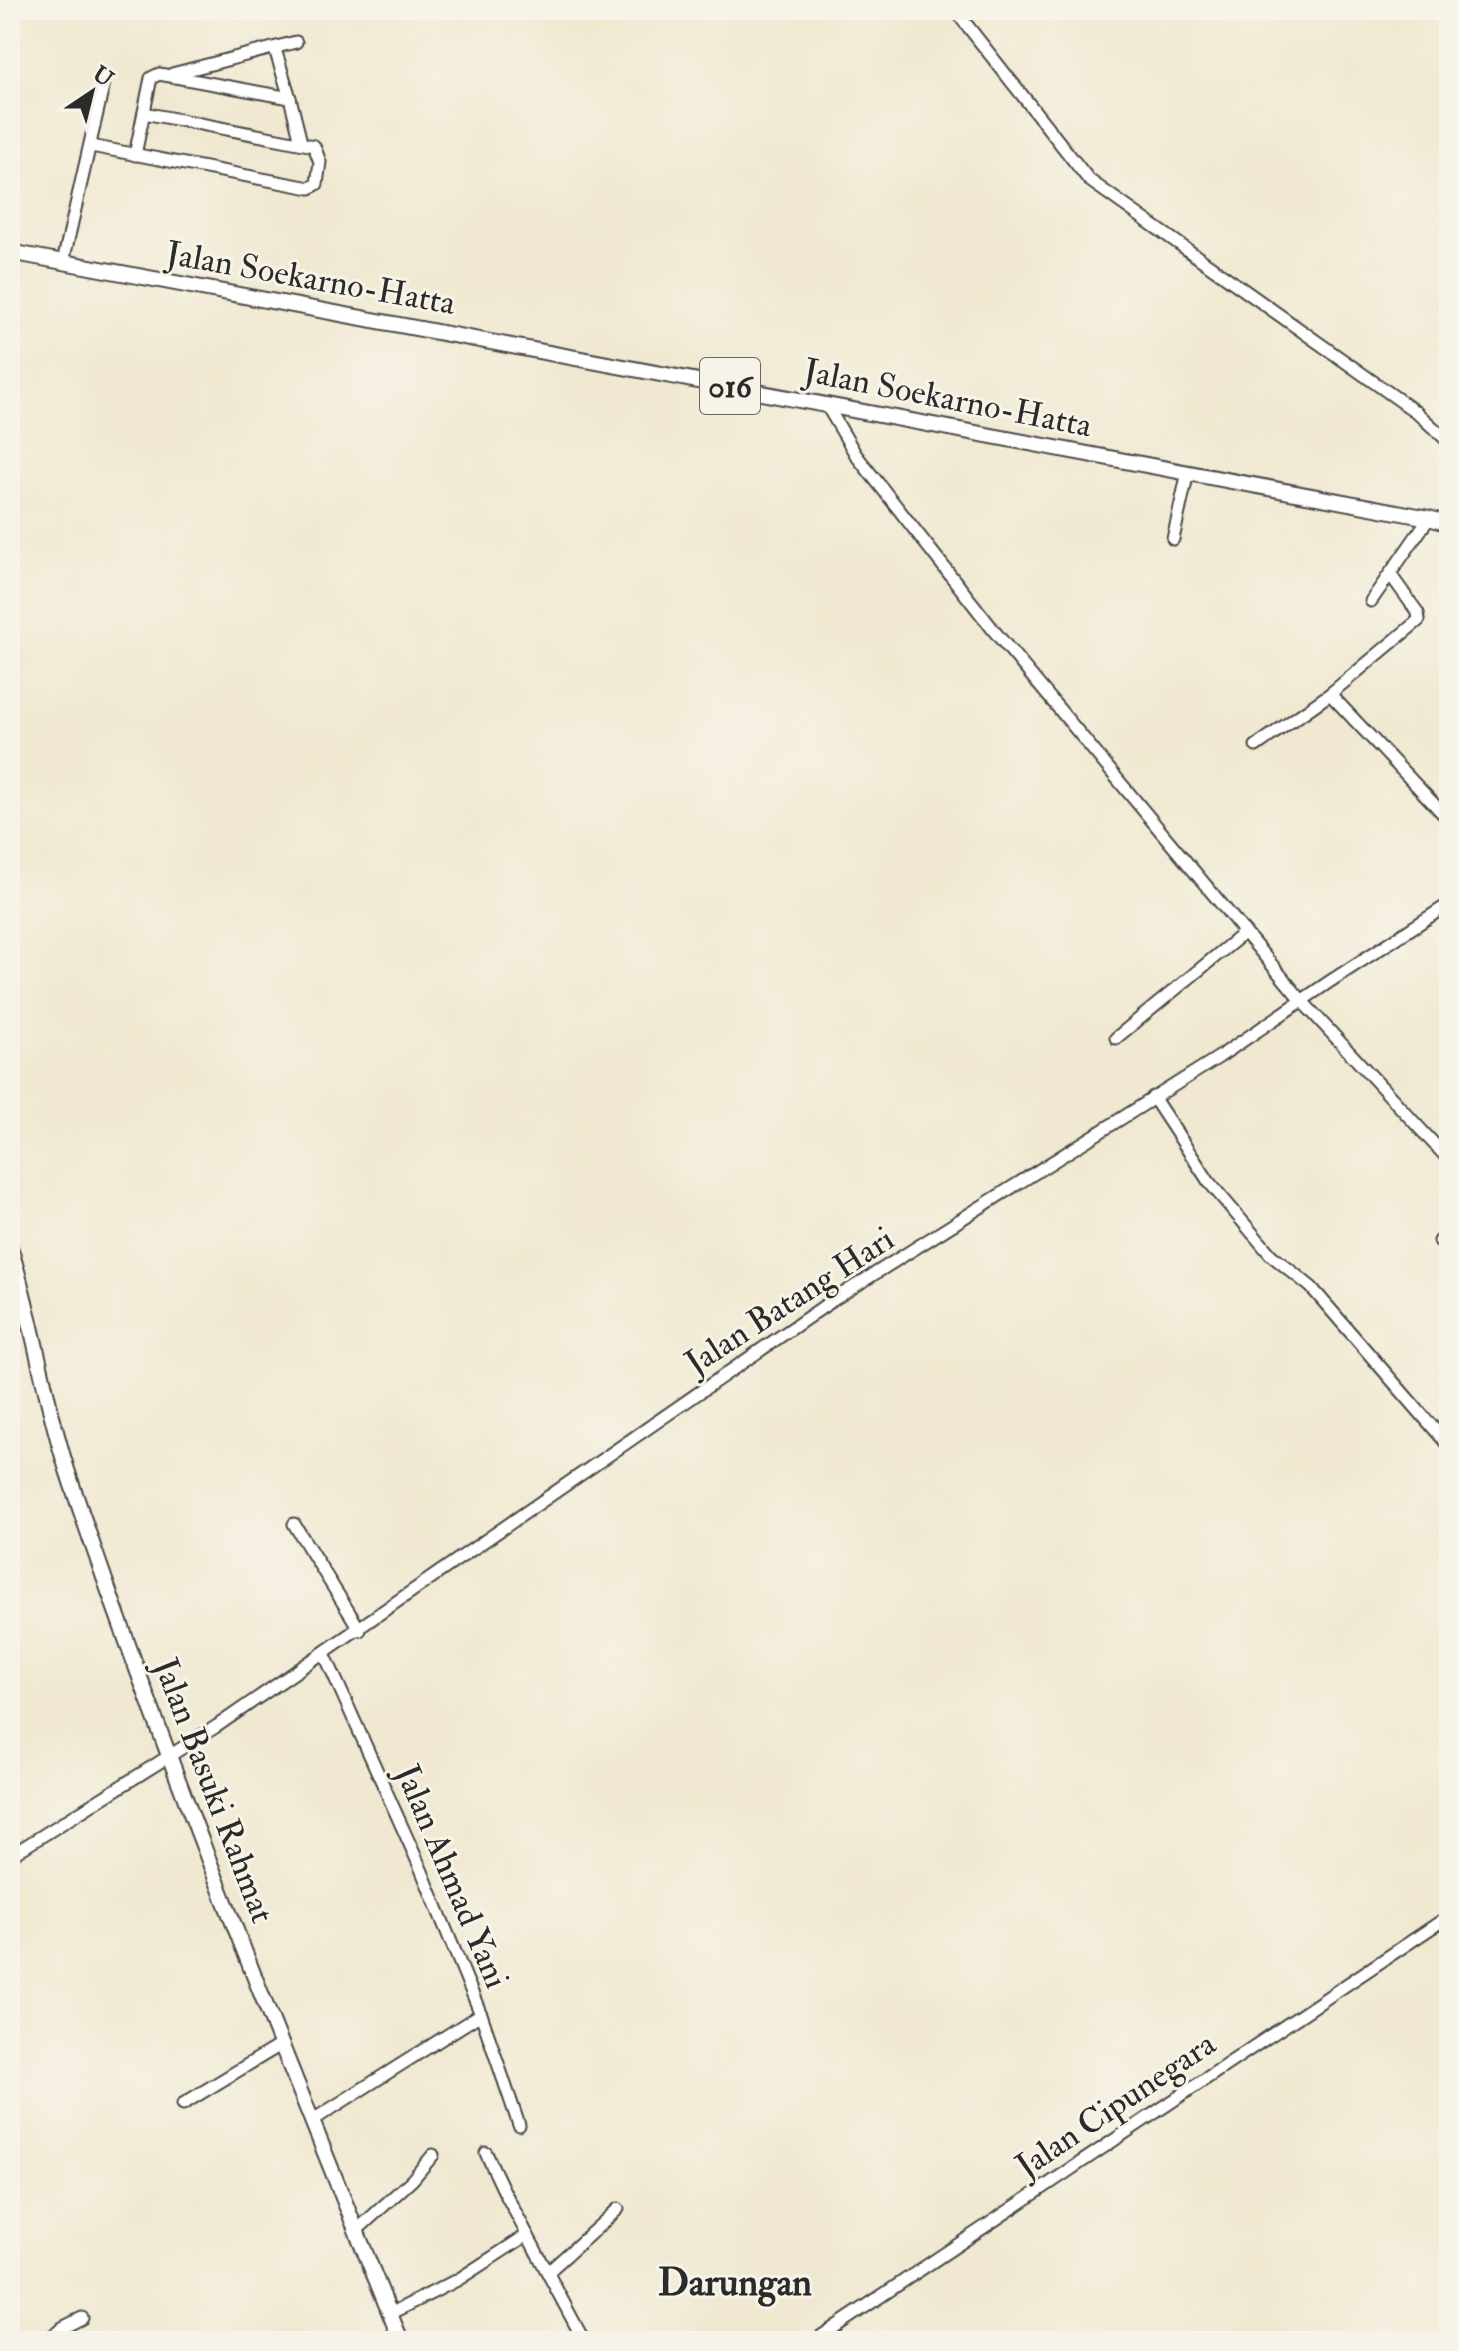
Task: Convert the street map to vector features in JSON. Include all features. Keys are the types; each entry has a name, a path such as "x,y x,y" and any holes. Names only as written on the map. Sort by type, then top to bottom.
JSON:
{"main road":[{"name":"Jalan Soekarno-Hatta","path":"10,252 1188,472 1449,524"},
{"name":"Jalan Basuki Rahmat","path":"10,1247 41,1379 70,1479 168,1757 401,2341"}],"street":[{"path":"955,10 1089,180 1416,412 1449,442"},
{"path":"168,76 296,42"},
{"path":"275,49 301,142"},
{"path":"135,155 154,75 290,98"},
{"path":"63,262 105,78"},
{"path":"91,146 246,177 314,187 317,184 320,157 314,146 144,113"},
{"path":"826,404 830,416 856,455 995,632 1302,1001 1449,1160"},
{"path":"1173,539 1188,472"},
{"path":"1371,601 1429,518"},
{"path":"1256,746 1330,694 1419,620 1418,613 1390,574"},
{"path":"1330,694 1449,820"},
{"name":"Jalan Batang Hari","path":"10,1856 168,1757 360,1630 833,1300 1219,1057 1449,904"},
{"path":"1116,1038 1244,933"},
{"path":"1153,1097 1209,1182 1260,1243 1311,1287 1449,1446"},
{"path":"294,1524 360,1630"},
{"name":"Jalan Ahmad Yani","path":"324,1653 421,1869 481,2014 519,2125"},
{"name":"Jalan Cipunegara","path":"814,2341 1449,1916"},
{"path":"313,2120 481,2014"},
{"path":"183,2104 282,2044"},
{"path":"486,2153 584,2341"},
{"path":"357,2230 412,2180 433,2155"},
{"path":"548,2272 618,2209"},
{"path":"390,2314 459,2279 527,2235"},
{"path":"48,2341 62,2328 82,2318"}],"district":[{"name":"Darungan","path":"735,2282"}]}
